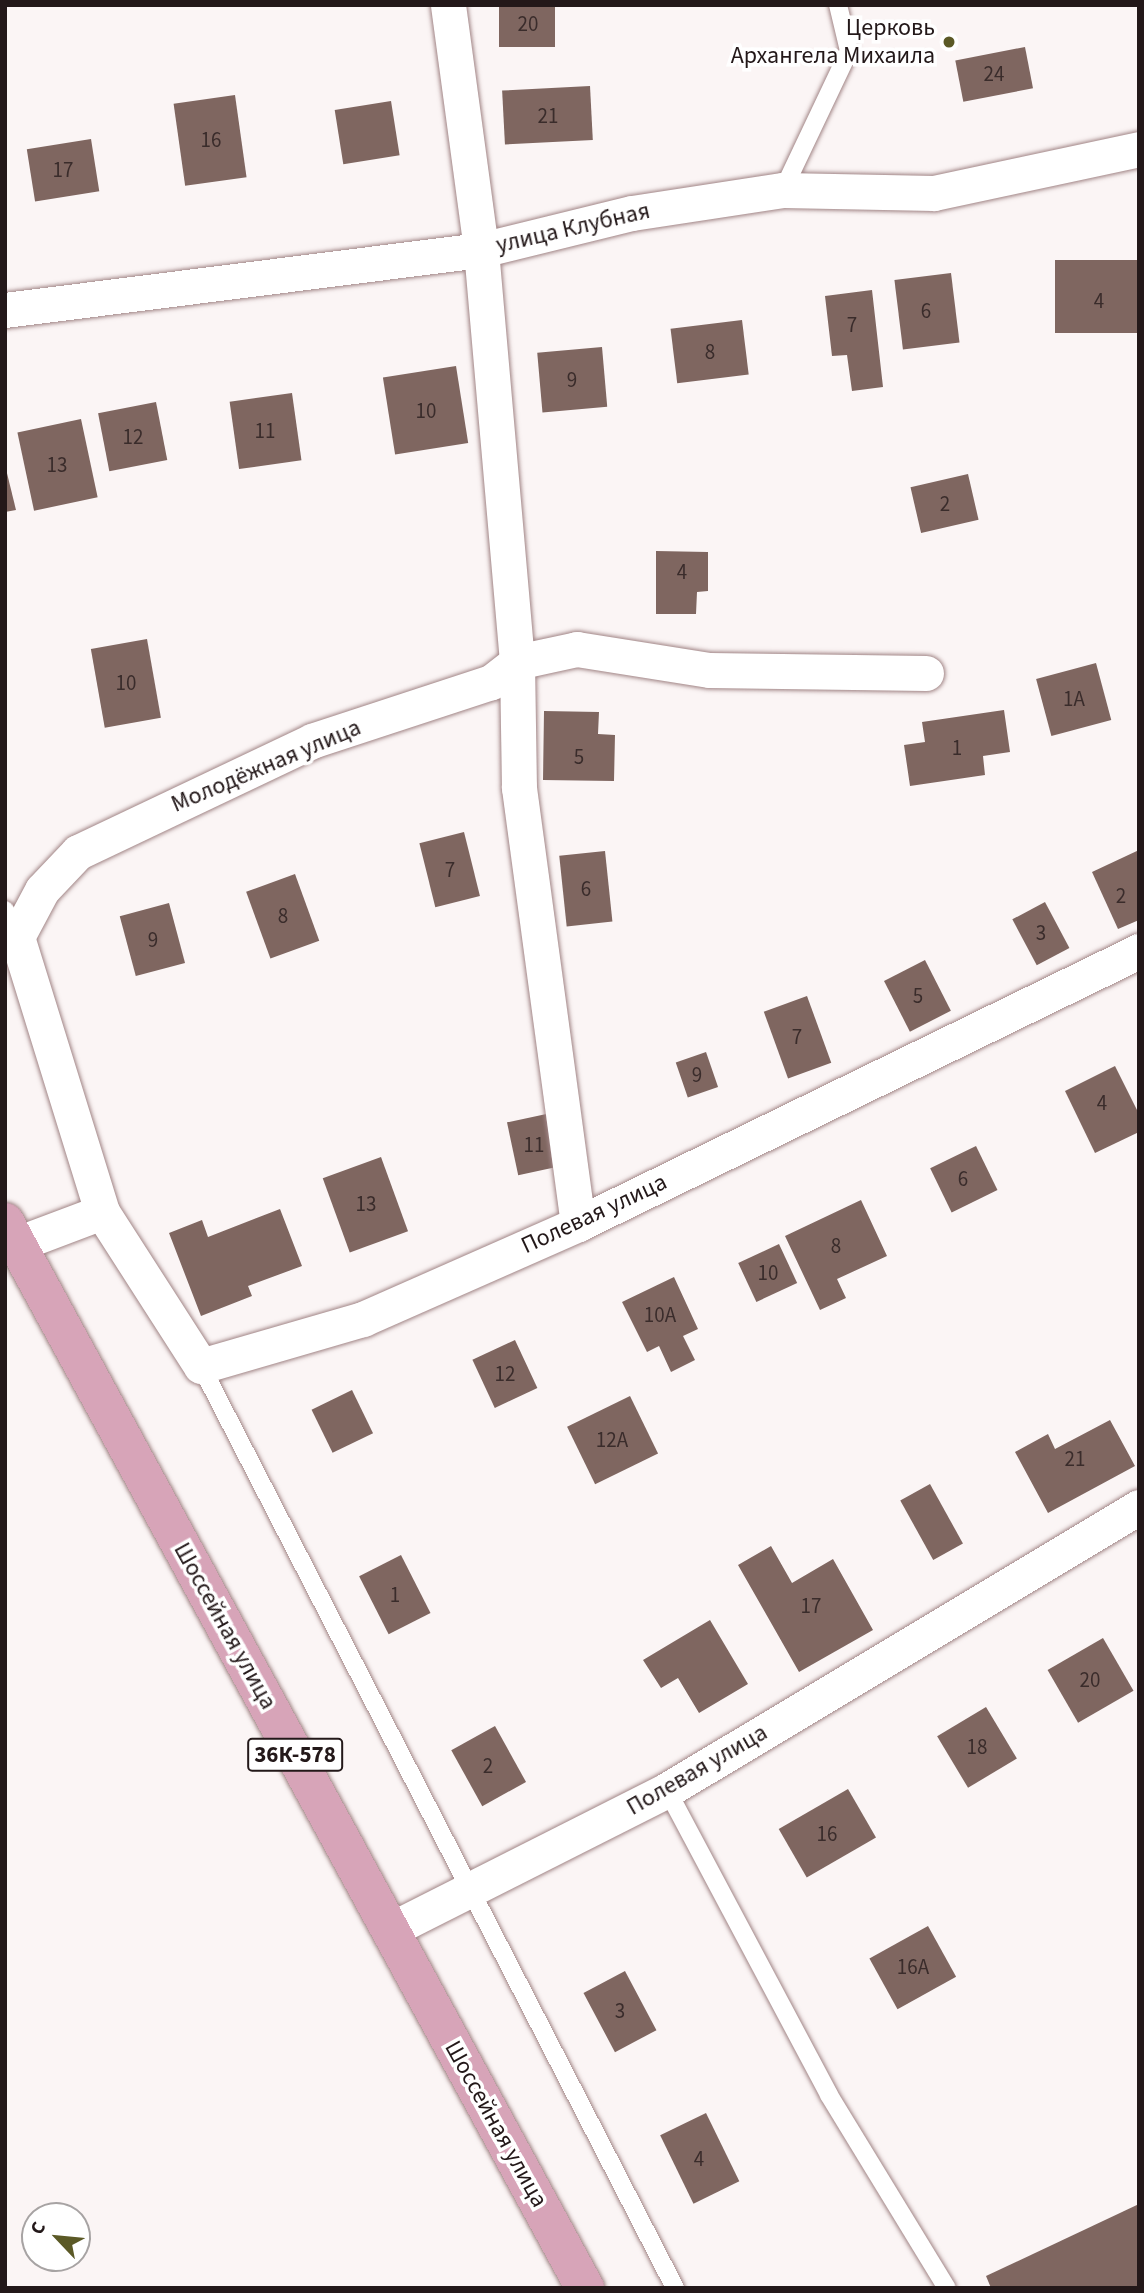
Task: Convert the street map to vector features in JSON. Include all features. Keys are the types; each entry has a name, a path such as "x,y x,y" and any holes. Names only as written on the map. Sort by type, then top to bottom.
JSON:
{"main road":[{"name":"Шоссейная улица","path":"11,1233 585,2288"}],"street":[{"path":"449,5 481,250 517,662 519,788 578,1223"},
{"name":"улица Клубная","path":"5,310 481,250 632,213 783,190 934,193 1139,149"},
{"name":"Молодёжная улица","path":"102,1212 11,924 78,852 312,741 491,682 517,662 576,649 709,670 926,673"},
{"name":"Полевая улица","path":"201,1366 363,1319 578,1223 1139,951"},
{"path":"11,1233 102,1212 201,1366"},
{"name":"Полевая улица","path":"390,1930 469,1895 667,1790 1139,1507"}],"lane":[{"path":"783,190 849,51 838,5"},
{"path":"201,1366 469,1895 675,2288"},
{"path":"667,1790 829,2095 947,2288"}],"building":[{"path":"499,5 555,5 555,47 499,47"},
{"path":"1025,47 1033,88 963,102 955,61"},
{"path":"590,86 593,140 505,145 502,91"},
{"path":"235,95 247,177 185,186 174,104"},
{"path":"391,101 400,155 343,164 335,110"},
{"path":"91,139 99,191 35,202 27,149"},
{"path":"1055,260 1139,260 1139,333 1055,333"},
{"path":"951,273 960,342 903,349 894,280"},
{"path":"872,290 883,387 852,391 847,355 832,356 825,296"},
{"path":"742,320 749,375 677,383 671,329"},
{"path":"602,347 607,407 542,412 537,353"},
{"path":"456,366 468,443 395,455 383,378"},
{"path":"292,393 301,460 239,469 230,402"},
{"path":"156,402 167,460 109,471 98,413"},
{"path":"81,419 98,497 34,511 17,433"},
{"path":"5,465 16,510 5,512"},
{"path":"968,474 979,520 921,533 911,487"},
{"path":"656,551 708,552 708,591 697,592 696,614 656,614"},
{"path":"147,639 161,718 105,728 91,649"},
{"path":"1096,663 1111,720 1051,736 1036,679"},
{"path":"1004,710 1010,752 983,756 985,775 910,786 904,745 925,742 922,722"},
{"path":"544,711 599,712 598,734 615,735 614,781 543,780"},
{"path":"464,832 480,896 435,907 419,843"},
{"path":"1139,850 1139,920 1118,929 1092,872"},
{"path":"605,851 612,922 567,926 559,856"},
{"path":"295,874 319,941 270,959 246,892"},
{"path":"1045,902 1069,948 1037,965 1012,919"},
{"path":"169,903 185,963 136,976 120,916"},
{"path":"925,960 951,1011 910,1032 884,981"},
{"path":"807,996 831,1063 788,1078 764,1012"},
{"path":"706,1052 718,1087 688,1097 676,1062"},
{"path":"1115,1066 1139,1114 1139,1132 1095,1153 1065,1091"},
{"path":"551,1113 562,1166 518,1175 507,1122"},
{"path":"976,1146 997,1190 952,1212 930,1168"},
{"path":"381,1157 408,1231 350,1252 323,1178"},
{"path":"861,1200 887,1256 837,1279 846,1298 820,1310 785,1236"},
{"path":"280,1209 302,1266 248,1286 252,1296 201,1316 169,1233 202,1220 208,1237"},
{"path":"779,1244 797,1283 756,1302 738,1263"},
{"path":"674,1277 698,1329 683,1336 695,1360 671,1372 659,1346 647,1352 622,1302"},
{"path":"515,1340 537,1388 495,1408 472,1360"},
{"path":"352,1390 373,1433 333,1453 312,1410"},
{"path":"630,1396 658,1454 595,1484 567,1427"},
{"path":"1110,1420 1135,1466 1048,1513 1015,1452 1048,1434 1055,1449"},
{"path":"930,1484 963,1543 933,1560 900,1500"},
{"path":"771,1546 792,1583 833,1559 873,1630 799,1672 738,1565"},
{"path":"401,1555 431,1613 389,1634 359,1576"},
{"path":"710,1620 748,1684 699,1713 678,1678 661,1688 643,1660"},
{"path":"1103,1638 1134,1691 1078,1723 1048,1670"},
{"path":"986,1707 1017,1758 968,1788 937,1736"},
{"path":"495,1726 526,1782 482,1806 451,1750"},
{"path":"848,1789 876,1837 807,1877 779,1829"},
{"path":"928,1926 956,1977 898,2009 869,1958"},
{"path":"625,1971 656,2030 615,2052 584,1993"},
{"path":"706,2113 739,2181 693,2204 660,2135"},
{"path":"1139,2204 1139,2288 991,2288 986,2276"}],"place":[{"name":"Церковь Архангела Михаила","path":"949,42"}]}
